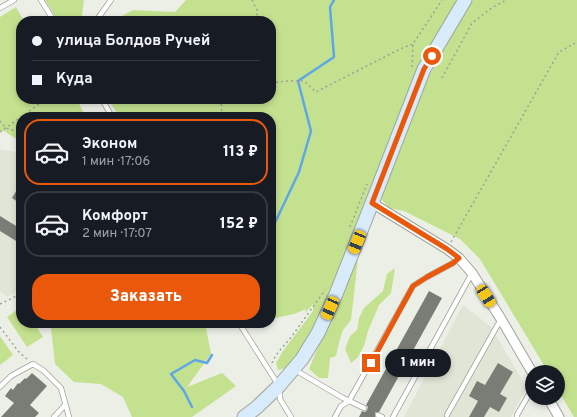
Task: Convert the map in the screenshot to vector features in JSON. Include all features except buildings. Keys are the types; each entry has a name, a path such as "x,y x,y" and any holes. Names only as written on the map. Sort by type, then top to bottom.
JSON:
{"street":[{"path":"244,417 256,408 279,386 310,346 324,321 424,69 465,0"},
{"path":"372,203 459,258 472,273 528,365"},
{"path":"552,405 559,417"}],"lane":[{"path":"0,8 14,0"},
{"path":"41,0 51,16"},
{"path":"100,16 111,0"},
{"path":"335,417 341,406 349,401 413,286 459,258"},
{"path":"394,417 472,273"},
{"path":"447,415 501,319"},
{"path":"242,328 279,386 280,399 291,417"},
{"path":"0,386 11,376 33,364 44,371 61,388 69,417"},
{"path":"293,369 364,408"},
{"path":"517,417 525,401"},
{"path":"54,417 65,405"}],"path":[{"path":"252,0 258,12 257,16"},
{"path":"412,68 413,44 442,0"},
{"path":"442,78 472,23 493,7 506,0"},
{"path":"447,249 559,52 577,42"},
{"path":"276,83 287,81 304,81 316,92 400,49 413,44"},
{"path":"28,112 39,104"},
{"path":"0,121 6,128 16,131"},
{"path":"0,132 16,121"},
{"path":"349,230 369,179"},
{"path":"269,370 276,355 328,287"},
{"path":"0,304 16,296"},
{"path":"0,327 18,351 32,365"}],"shaded area":[{"path":"0,149 16,152 16,291 8,297 0,292"},
{"path":"463,305 491,327 525,385 525,392 511,417 404,417"}],"green space":[{"path":"45,0 84,0 83,16 55,16"},
{"path":"186,0 459,0 315,327 287,368 278,370 276,363 283,351 313,311 313,304 305,313 306,309 294,314 276,318 276,112 116,112 111,104 276,104 276,16 122,16 133,10 175,12"},
{"path":"473,0 577,0 577,417 574,417 565,402 565,365 544,365 480,259 460,239 404,211 389,208 382,200 382,192 421,91 451,36"},
{"path":"16,7 21,16 16,16 16,104 79,104 83,112 16,112 16,139 4,131 0,131 0,17"},
{"path":"358,259 351,320 343,330 336,356 330,358 328,378 319,378 309,369"},
{"path":"395,268 391,293 379,305 368,331 364,346 358,357 351,363 345,349 350,336 357,330 359,318 364,308 383,291 387,274"},
{"path":"16,311 16,328 37,328 43,337 27,347 7,317"},
{"path":"51,328 206,328 211,354 187,387 222,373 236,386 192,417 132,417 123,397 101,384 74,382 55,364"},
{"path":"0,336 13,355 0,365"}],"waterway":[{"path":"276,221 299,172 311,131 298,81 334,57 330,7 334,0"},
{"path":"192,407 184,391 171,374 195,360 207,363 212,355"}],"route":[{"path":"371,363 413,286 459,258 372,203 424,69 432,56"}]}
